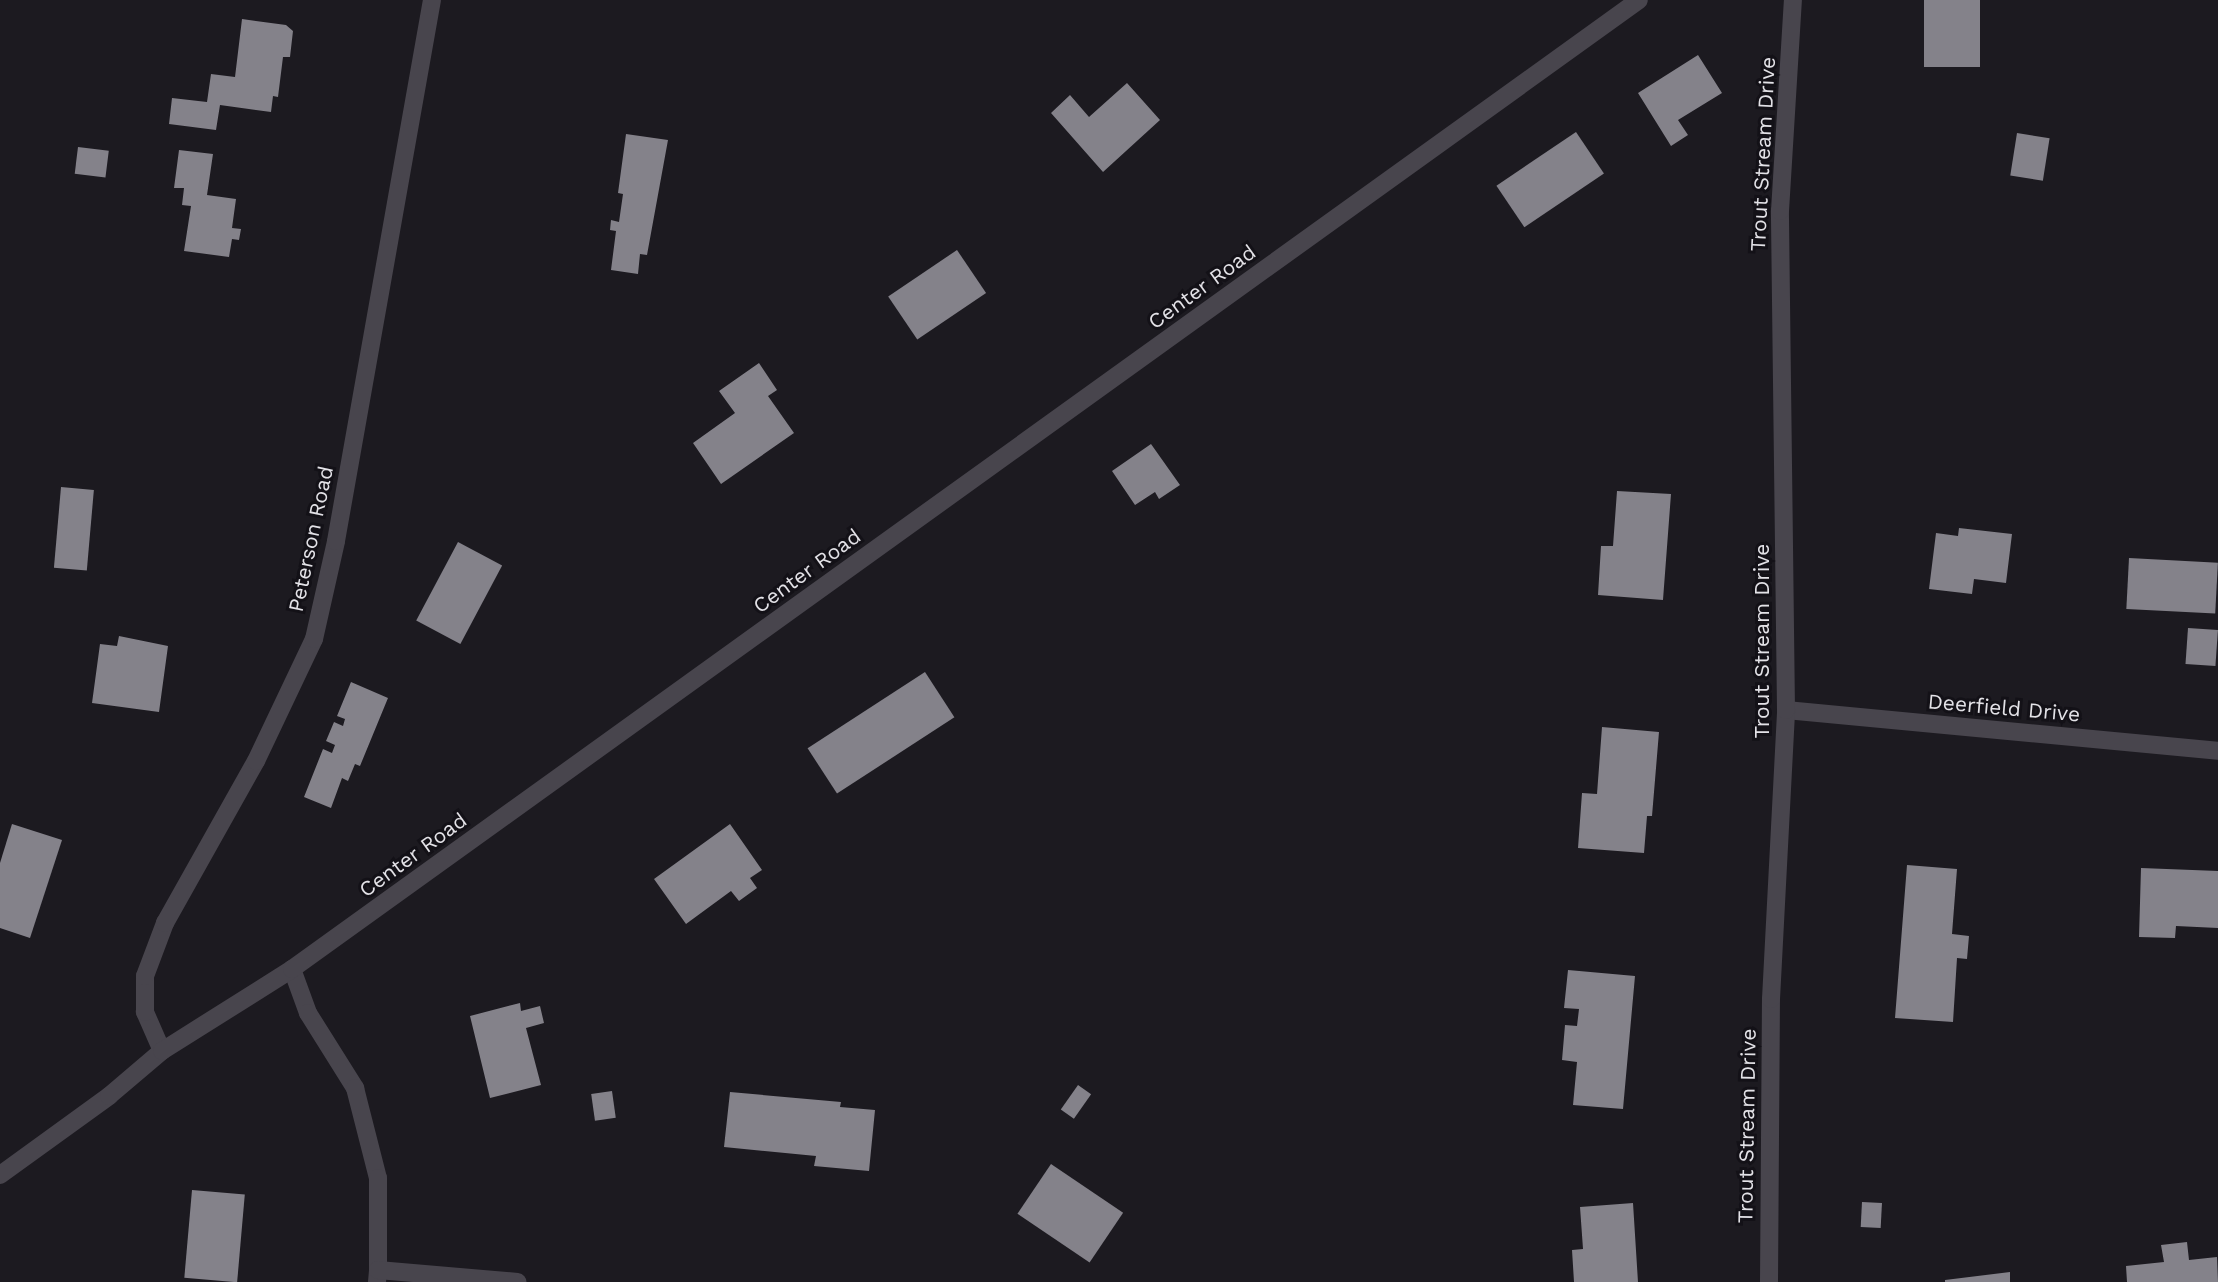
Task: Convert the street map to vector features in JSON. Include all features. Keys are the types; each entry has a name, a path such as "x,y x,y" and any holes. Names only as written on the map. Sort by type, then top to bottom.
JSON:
{"street":[{"name":"Peterson Road","path":"162,1051 146,1012 145,976 165,923 256,761 314,639 336,541 432,0"},
{"name":"Center Road","path":"0,1175 109,1096 162,1051 292,969 1639,0"},
{"name":"Trout Stream Drive","path":"1769,1282 1771,999 1786,710 1780,210 1793,0"},
{"name":"Deerfield Drive","path":"1786,710 2218,751"},
{"path":"292,969 308,1013 355,1088 378,1178 377,1276 517,1282"}],"building":[{"path":"1924,0 1980,0 1980,67 1924,67"},
{"path":"242,19 286,25 293,31 290,57 283,57 278,97 273,96 271,112 220,105 216,130 169,124 172,98 207,102 211,74 235,77"},
{"path":"1698,55 1722,93 1678,120 1688,135 1671,146 1638,93"},
{"path":"1127,83 1160,120 1103,172 1051,113 1070,95 1089,117"},
{"path":"1576,132 1604,173 1524,227 1496,186"},
{"path":"2017,133 2050,138 2043,181 2010,175"},
{"path":"626,134 668,140 647,255 640,254 638,274 611,270 616,231 610,230 611,220 619,222 623,194 618,193"},
{"path":"78,147 109,151 105,178 75,174"},
{"path":"179,150 213,154 207,195 236,199 232,228 241,229 239,240 232,239 229,257 184,251 191,206 182,205 184,188 174,188"},
{"path":"957,250 986,293 917,340 888,296"},
{"path":"759,363 777,390 768,396 794,433 721,484 693,443 735,413 719,391"},
{"path":"1151,444 1180,485 1159,499 1155,492 1135,505 1112,471"},
{"path":"61,487 94,490 87,571 54,568"},
{"path":"1617,491 1671,494 1663,600 1598,595 1601,546 1613,546"},
{"path":"1959,528 2012,534 2006,583 1974,579 1972,594 1929,589 1936,533 1958,536"},
{"path":"458,542 502,565 460,644 416,621"},
{"path":"2129,558 2218,563 2215,614 2126,609"},
{"path":"2188,628 2218,630 2215,666 2185,664"},
{"path":"119,636 168,646 159,712 92,703 100,644 117,646"},
{"path":"925,672 954,717 837,794 808,748"},
{"path":"351,682 388,698 360,766 355,764 348,781 342,778 331,808 304,797 323,749 332,753 335,745 326,741 334,722 343,726 345,719 337,716"},
{"path":"1602,727 1659,732 1652,816 1647,816 1644,853 1578,848 1582,793 1597,794"},
{"path":"12,824 62,840 30,938 0,928 0,863"},
{"path":"730,824 762,870 750,878 757,888 739,901 731,891 686,924 654,879"},
{"path":"1907,865 1957,869 1952,934 1969,936 1967,959 1957,958 1953,1022 1895,1018"},
{"path":"2141,868 2218,871 2218,928 2176,926 2175,938 2139,937"},
{"path":"1568,970 1635,976 1623,1109 1573,1105 1577,1062 1562,1060 1565,1025 1577,1026 1579,1009 1564,1008"},
{"path":"520,1003 521,1011 540,1006 544,1023 526,1028 541,1085 490,1098 470,1016"},
{"path":"1078,1085 1091,1094 1074,1119 1061,1110"},
{"path":"612,1091 616,1118 595,1121 591,1094"},
{"path":"730,1092 841,1102 840,1107 875,1110 869,1171 814,1166 816,1156 724,1147"},
{"path":"1051,1164 1123,1213 1090,1262 1017,1214"},
{"path":"192,1190 245,1195 237,1282 184,1278"},
{"path":"1862,1202 1882,1203 1881,1228 1861,1227"},
{"path":"1633,1203 1638,1282 1574,1282 1572,1250 1583,1249 1580,1207"},
{"path":"2187,1242 2189,1260 2217,1257 2218,1282 2127,1282 2126,1266 2164,1262 2161,1245"},
{"path":"2010,1272 2010,1282 1945,1282 1945,1280"}]}
